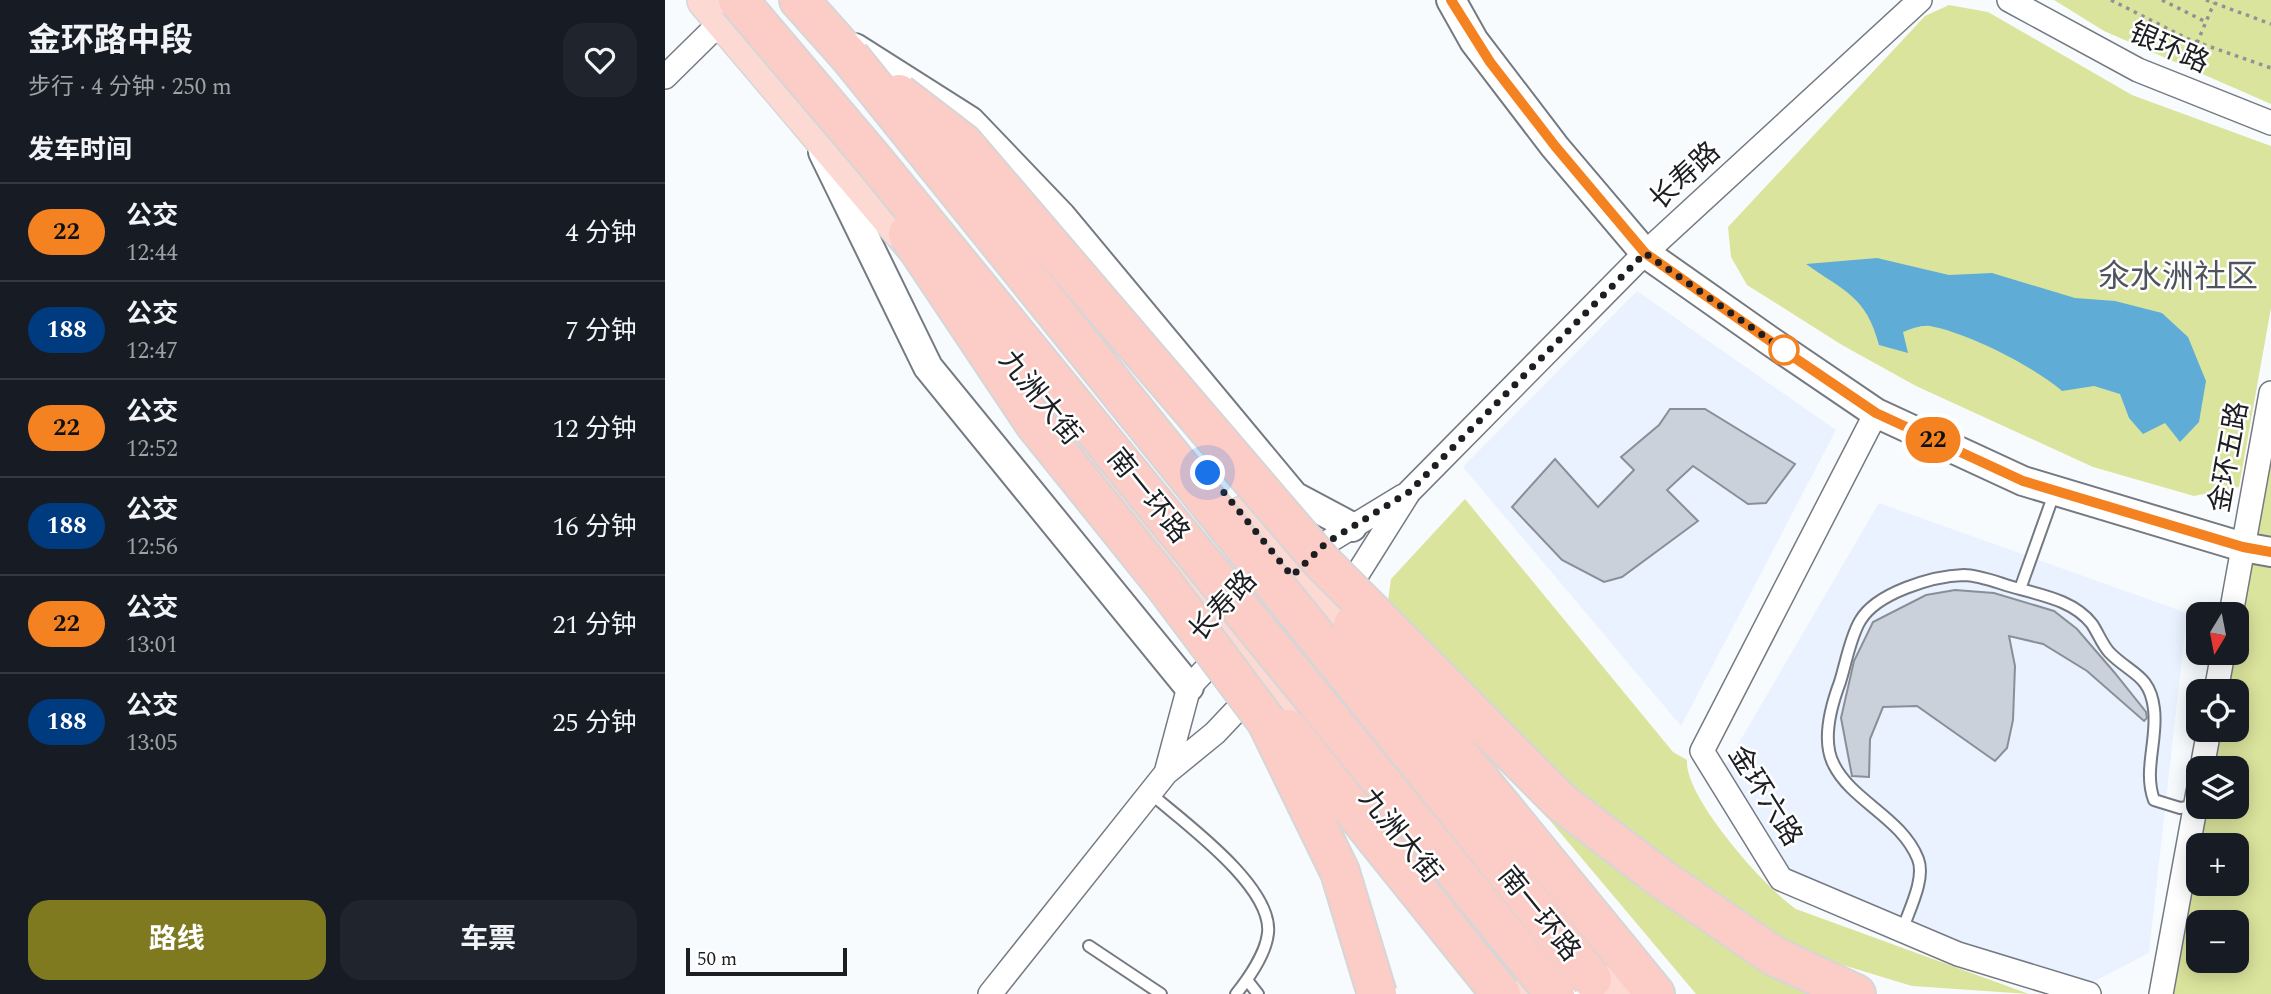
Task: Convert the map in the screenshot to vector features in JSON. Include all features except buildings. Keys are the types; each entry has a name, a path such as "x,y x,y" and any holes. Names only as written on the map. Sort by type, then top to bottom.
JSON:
{"highway":[{"name":"南一环路","path":"799,0 853,53 1598,987"},
{"name":"南一环路","path":"727,5 873,159 1555,994"},
{"path":"853,53 963,143 1321,561 1561,802 1662,878 1775,956 1856,994"},
{"path":"873,159 914,247 1035,424 1163,583 1267,722 1340,872 1377,994"},
{"path":"954,164 1070,276 1655,994"},
{"path":"985,329 1045,422 1501,994"}],"main road":[{"path":"813,0 853,53 954,164 1292,576 1407,724 1628,994"},
{"name":"九洲大街","path":"727,5 804,115 985,329 1233,639 1530,994"}],"street":[{"path":"1451,0 1482,52 1555,146 1645,253 1876,413 2023,481 2243,547 2271,552"},
{"name":"长寿路","path":"990,994 1166,773 1215,733 1343,597 1409,492 1645,253 1920,0"},
{"name":"银环路","path":"2009,0 2138,70 2271,123"},
{"path":"665,77 727,5"},
{"path":"853,53 970,121 1061,216 1294,496 1352,527"},
{"path":"804,115 928,367 1189,687"},
{"name":"金环五路","path":"2233,602 2271,393"},
{"name":"金环六路","path":"1876,413 1702,751 1781,879 1958,954 2089,994"},
{"name":"长寿路","path":"1166,773 1189,687 1326,543 1409,492"},
{"path":"2161,994 2193,819"}],"lane":[{"path":"2020,589 2055,491"},
{"path":"1902,931 1917,884 1920,863 1904,835 1834,767 1829,751 1829,726 1837,690 1860,621 1885,597 1918,584 1964,575 2063,601 2091,622 2110,653 2126,663 2150,688 2155,731 2149,787 2154,800 2180,808 2186,805"},
{"path":"1150,793 1208,843 1255,891 1268,919 1268,935 1247,980 1236,994"},
{"path":"1089,947 1161,994"},
{"path":"1247,980 1258,994"}],"path":[{"path":"2111,0 2197,43 2271,68"},
{"path":"2162,0 2206,22"},
{"path":"2206,0 2271,24"},
{"path":"2197,43 2214,3"}],"shaded area":[{"path":"1637,291 1836,430 1681,726 1463,467"},
{"path":"1879,503 2186,613 2149,953 2093,982 1794,895 1723,770"}],"green space":[{"path":"2054,0 2271,0 2271,104 2104,31"},
{"path":"1949,5 1988,12 2132,95 2271,146 2271,308 2239,487 2194,496 2093,467 1916,386 1842,345 1747,285 1731,257 1728,227 1925,16"},
{"path":"2271,462 2271,994 2171,994 2186,913 2186,973 2249,973 2249,910 2187,910 2189,896 2249,896 2249,833 2201,833 2204,819 2249,819 2249,756 2216,756 2218,742 2249,742 2249,679 2230,679 2233,665 2249,665 2249,602 2245,602"},
{"path":"1465,499 1673,752 1687,760 1698,796 1712,818 1747,862 1782,898 1796,909 2029,994 1912,986 1780,946 1575,792 1386,615 1391,579"},
{"path":"1531,798 1821,994 1696,994"}],"water":[{"path":"1877,258 1949,275 1992,273 2075,298 2115,301 2162,313 2188,337 2206,381 2199,422 2180,442 2165,423 2143,434 2129,418 2120,394 2094,386 2062,391 2034,371 1999,352 1963,336 1930,326 1903,332 1908,353 1879,345 1868,316 1860,305 1843,289 1806,264"}],"bus line":[{"name":"22","path":"1451,0 1474,41 1490,62 1555,146 1645,253 1876,413 2023,481 2243,547 2271,552"}],"district":[{"name":"氽水洲社区","path":"2178,277"}],"route":[{"path":"1208,473 1292,576 1326,543 1409,492 1645,253 1791,355 1784,350"}]}
